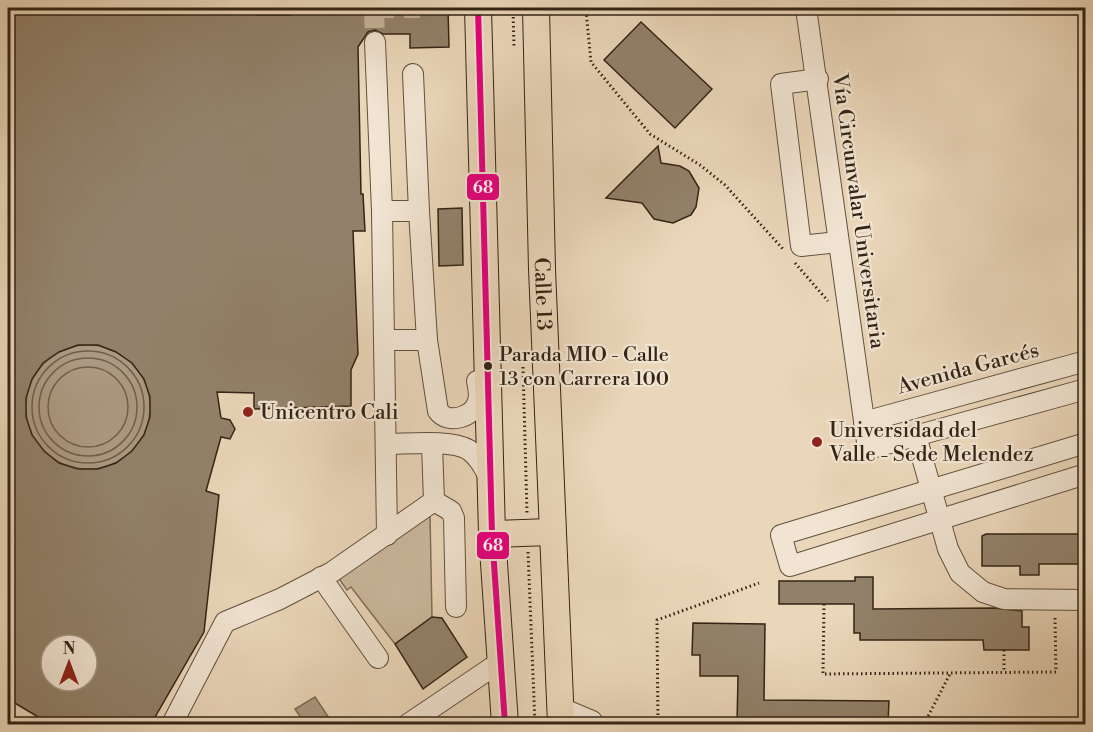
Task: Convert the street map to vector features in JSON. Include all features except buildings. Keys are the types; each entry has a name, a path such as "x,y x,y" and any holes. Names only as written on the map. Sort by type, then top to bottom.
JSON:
{"main road":[{"path":"478,8 492,534 506,724"},
{"name":"Calle 13","path":"536,8 551,532 561,716"},
{"path":"492,534 551,532"}],"street":[{"name":"Vía Circunvalar Universitaria","path":"806,8 818,79 849,325 868,448 916,436"},
{"path":"375,42 382,211 387,536"},
{"path":"413,74 427,340 438,411 443,417 451,419 469,412 478,401 476,354 486,343"},
{"path":"818,79 781,84 782,96 801,246 838,242"},
{"path":"382,211 419,211"},
{"path":"385,340 427,340"},
{"name":"Avenida Garcés","path":"864,422 1086,361"},
{"path":"1086,389 916,436 952,562 960,573 983,592 1004,599 1086,600"},
{"path":"1086,443 781,536 790,566 1086,474"},
{"path":"386,444 454,444 469,450 480,460 491,481"},
{"path":"432,445 434,501"},
{"path":"172,724 225,622 280,599 321,577 387,536 434,501"},
{"path":"434,501 451,511 454,518 456,607"},
{"path":"321,577 378,658"},
{"path":"408,724 500,662"},
{"path":"561,716 592,721"}],"path":[{"path":"664,10 669,8"},
{"path":"566,11 959,8"},
{"path":"586,11 591,62 651,134 700,165 725,185 849,325"},
{"path":"658,724 657,620 759,583"},
{"path":"825,604 823,674 950,674 1056,672 1055,600"},
{"path":"1004,650 1004,673"},
{"path":"924,724 950,674"},
{"path":"592,721 658,719"}],"shaded area":[{"path":"430,514 432,617 395,644 351,587 347,590 337,576"}],"water":[{"path":"88,345 112,350 123,355 132,363 140,372 145,383 150,407 145,431 140,442 132,451 123,459 112,464 88,469 64,464 53,459 44,451 36,442 31,431 26,407 31,383 36,372 44,363 53,355 64,350"},
{"path":"315,697 333,724 305,724 295,709"}],"tunnel":[{"path":"374,8 420,8"},
{"path":"374,8 375,42"}],"transit line":[{"name":"68","path":"478,8 492,534 505,724"}],"place":[{"name":"Parada MIO - Calle 13 con Carrera 100","path":"488,366"},
{"name":"Unicentro Cali","path":"248,412"},
{"name":"Universidad del Valle - Sede Melendez","path":"817,442"}]}
